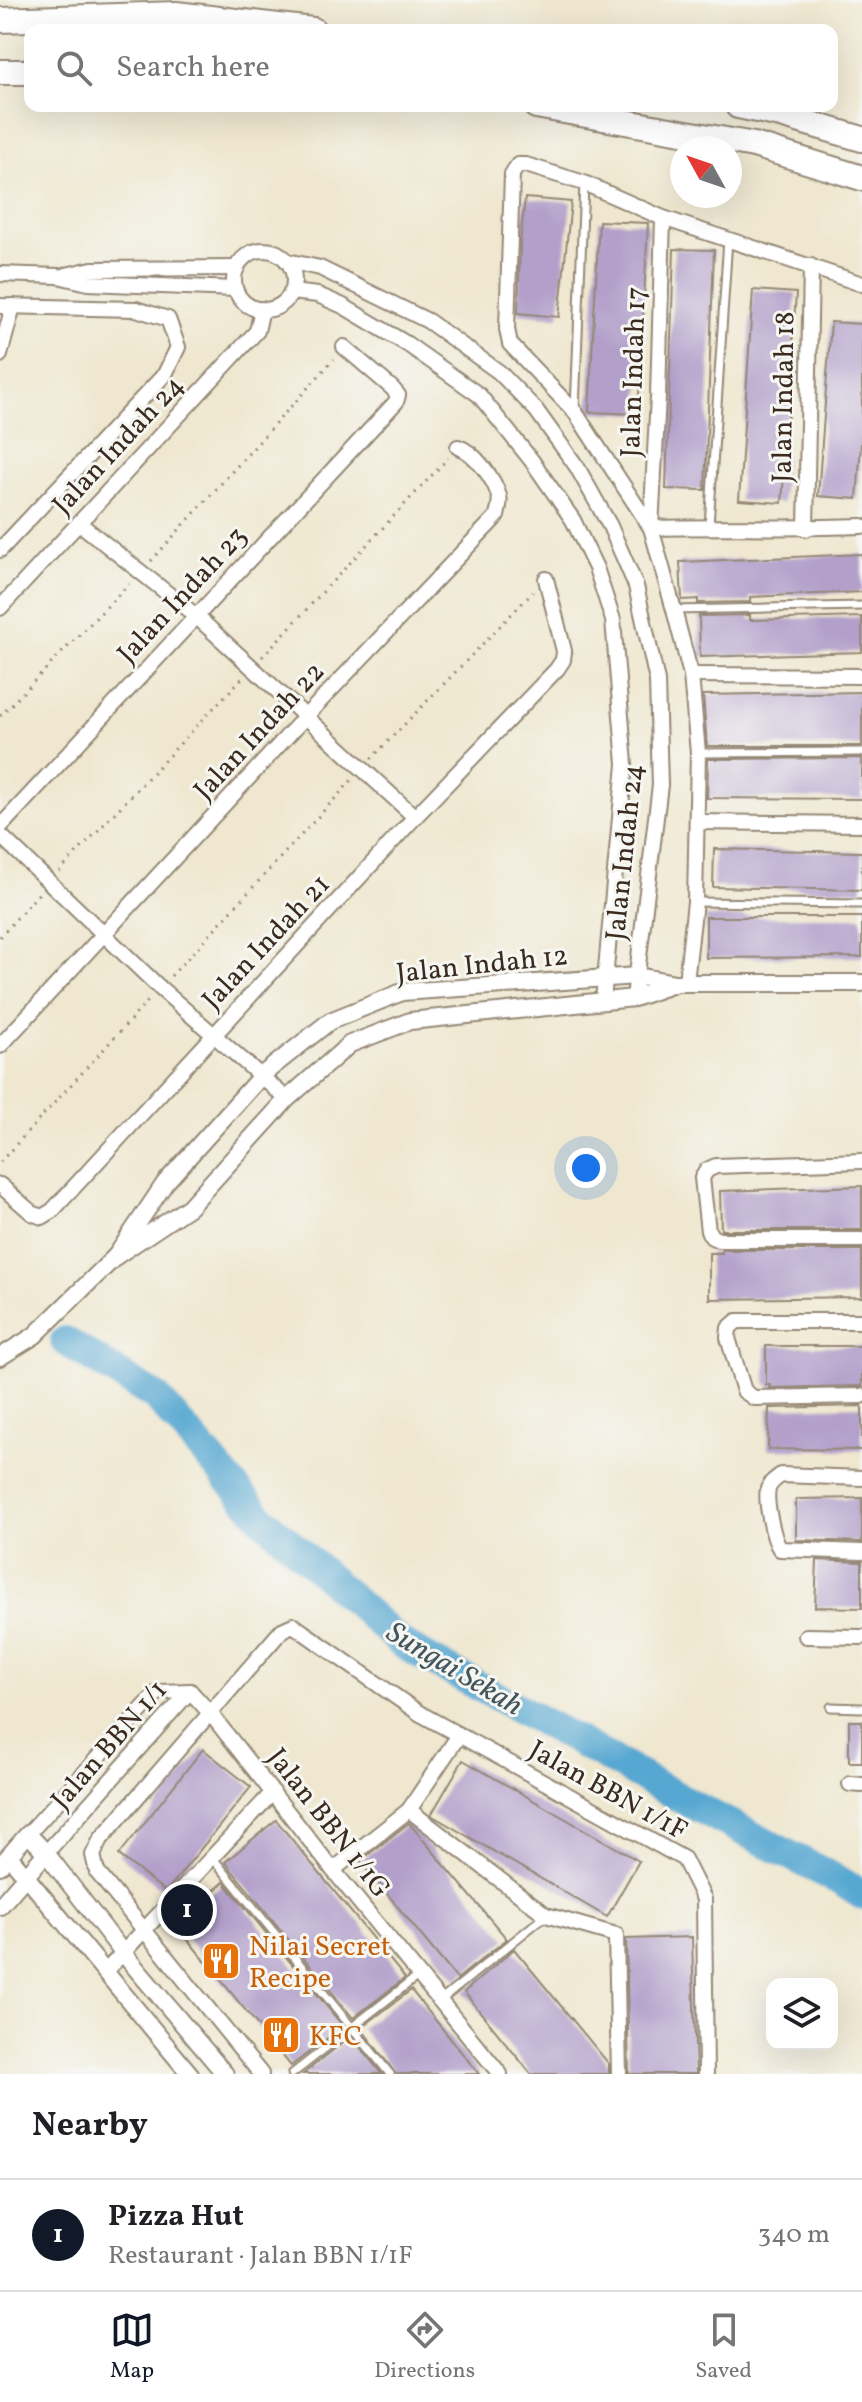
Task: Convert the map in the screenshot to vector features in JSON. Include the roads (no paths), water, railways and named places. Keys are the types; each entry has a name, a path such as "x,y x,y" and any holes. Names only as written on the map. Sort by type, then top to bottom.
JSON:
{"highway":[{"path":"0,20 176,14 262,24"},
{"path":"0,72 24,72"},
{"path":"570,112 754,145 862,178"},
{"path":"767,112 862,139"}],"street":[{"path":"681,983 695,902 699,822 698,753 691,675 651,528 575,412 510,344 507,329 512,174 518,165 526,165 584,183 663,218 862,284"},
{"name":"Jalan Indah 17","path":"651,528 663,218"},
{"path":"256,251 273,251 287,261 294,276 291,292 281,304 262,309 247,304 235,289 237,268 241,260 256,251"},
{"name":"Jalan Indah 24","path":"287,261 320,268 428,321 499,372 536,410 568,455 610,526 636,586 657,681 660,785 634,998"},
{"name":"Jalan Indah 18","path":"806,529 811,266"},
{"path":"58,276 92,269 237,268"},
{"path":"0,274 58,276 88,283 235,289"},
{"name":"Jalan Indah 24","path":"291,292 318,295 343,306 407,344 479,395 532,461 573,520 596,568 613,620 625,764 603,1001"},
{"path":"0,355 6,306 136,309 168,319 178,347 165,374 0,550"},
{"name":"Jalan Indah 24","path":"0,608 257,331 262,309"},
{"name":"Jalan Indah 23","path":"0,827 396,402 398,395 344,347"},
{"name":"Jalan Indah 22","path":"0,1046 305,717 497,516 500,498 493,485 477,458 467,449 458,447"},
{"path":"79,523 196,616 415,817"},
{"path":"651,528 806,529 862,526"},
{"name":"Jalan Indah 21","path":"0,1185 32,1213 42,1217 52,1211 563,660 564,651 546,579"},
{"path":"691,675 862,676"},
{"path":"699,822 862,824"},
{"path":"0,835 160,988 287,1099"},
{"name":"Jalan Indah 12","path":"116,1256 165,1183 262,1075 330,1021 402,992 637,976 681,983 862,983"},
{"name":"Jalan Indah 12","path":"0,1357 34,1336 116,1256 189,1207 287,1099 350,1044 410,1021 634,998 681,983"},
{"path":"862,1161 716,1166 707,1170 702,1178 708,1231 719,1240 862,1240"},
{"path":"862,1321 737,1321 729,1328 728,1338 744,1391 754,1398 862,1396"},
{"path":"862,1478 781,1475 771,1482 767,1492 775,1542 780,1549 862,1552"},
{"name":"Jalan BBN 1/1F","path":"261,2074 97,1872 93,1855 101,1839 282,1630 293,1625 419,1713 684,1859 704,1899 706,2074"},
{"path":"806,1636 862,1637"},
{"name":"Jalan BBN 1/1G","path":"190,1691 500,2074"},
{"name":"Jalan BBN 1/1","path":"185,2071 27,1875 5,1861 158,1692 190,1691"},
{"name":"Jalan BBN 1/1","path":"0,1906 190,1691"},
{"path":"333,1870 409,1810 459,1735"},
{"path":"105,1972 273,1792"},
{"path":"409,1810 546,1915 616,1935 619,2074"},
{"name":"Jalan BBN 1/1","path":"28,1834 225,2074"}],"lane":[{"path":"575,412 584,183"},
{"path":"709,526 728,239"},
{"path":"674,610 862,606"},
{"path":"698,753 862,752"},
{"path":"695,902 862,904"},
{"path":"831,1707 862,1708"},
{"path":"212,1857 390,2074"},
{"path":"440,2001 546,1915"},
{"path":"292,2074 419,1975"}],"waterway":[{"name":"Sungai Sekah","path":"65,1341 157,1398 261,1517 402,1644 862,1895"}],"place":[{"name":"Pizza Hut","path":"187,1910"},
{"name":"Nilai Secret Recipe","path":"221,1961"},
{"name":"KFC","path":"281,2035"}]}
